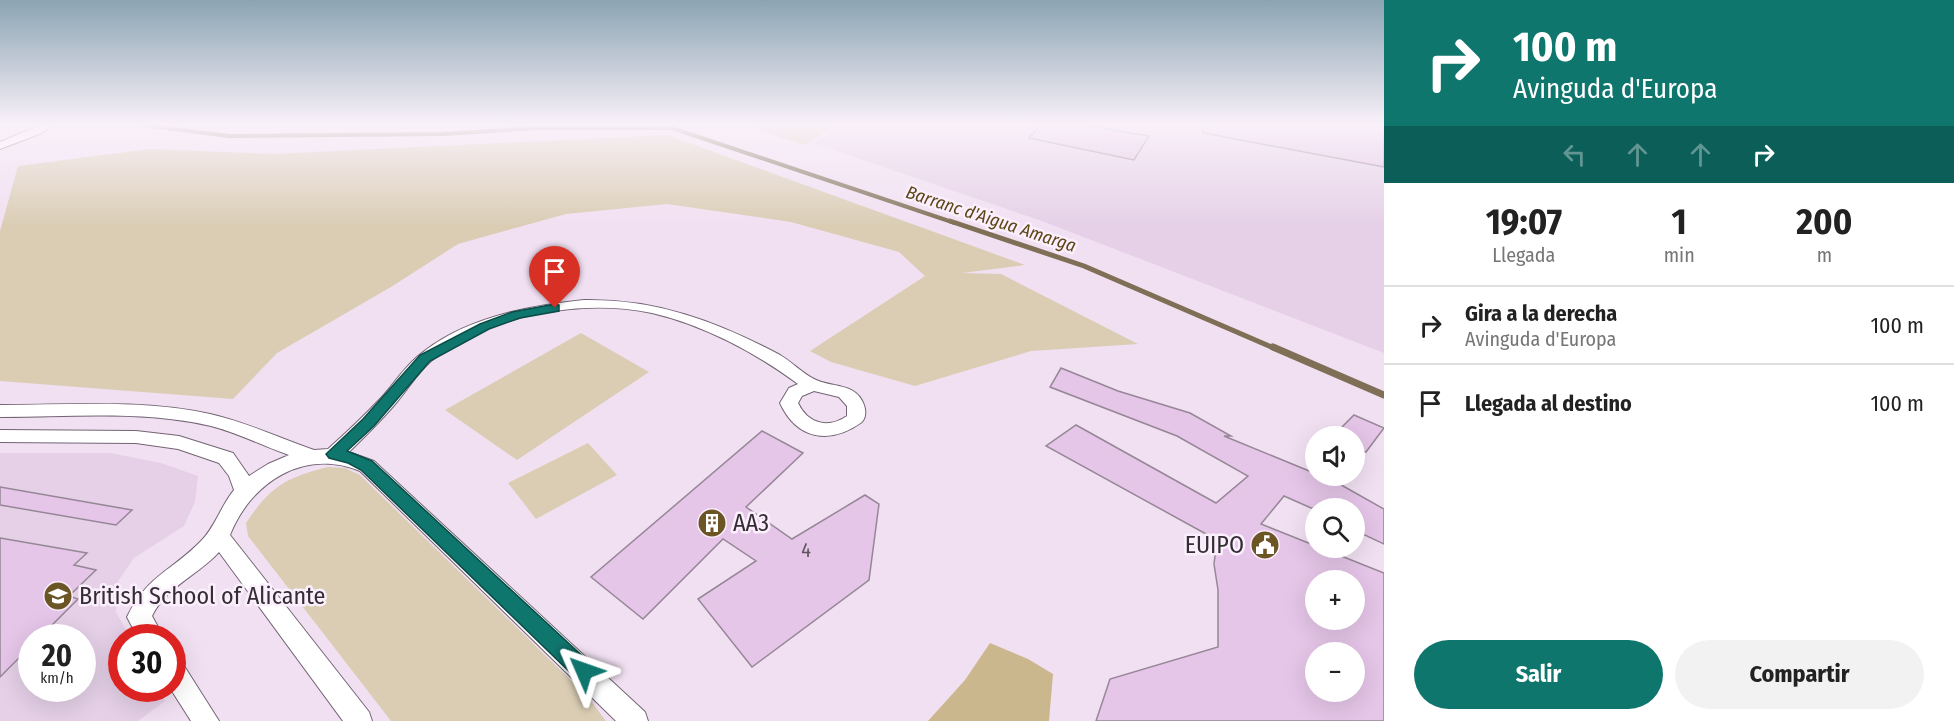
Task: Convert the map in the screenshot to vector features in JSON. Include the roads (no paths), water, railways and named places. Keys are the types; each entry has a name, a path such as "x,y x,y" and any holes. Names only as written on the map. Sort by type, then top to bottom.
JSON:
{"street":[{"path":"334,454 368,423 425,358 485,326 517,315 555,308 589,304 637,306 672,314 718,332 788,366 810,386"},
{"path":"0,411 170,414 209,420 252,432 309,455"},
{"path":"0,436 136,437 179,443 226,458 238,474 245,493"},
{"path":"143,624 139,617 147,598 164,581 207,552 219,536 232,507 245,493 278,469 309,455 334,454 352,458 367,465 635,721"},
{"path":"219,536 359,721"},
{"path":"186,690 206,721"}],"waterway":[{"name":"Barranc d'Aigua Amarga","path":"763,159 955,223"},
{"name":"Barranc d'Aigua Amarga","path":"950,221 1084,266 1276,349"},
{"name":"Barranc d'Aigua Amarga","path":"1273,347 1384,395"}],"place":[{"name":"AA3","path":"712,523"},
{"name":"EUIPO","path":"1265,545"},
{"name":"British School of Alicante","path":"58,596"}]}
